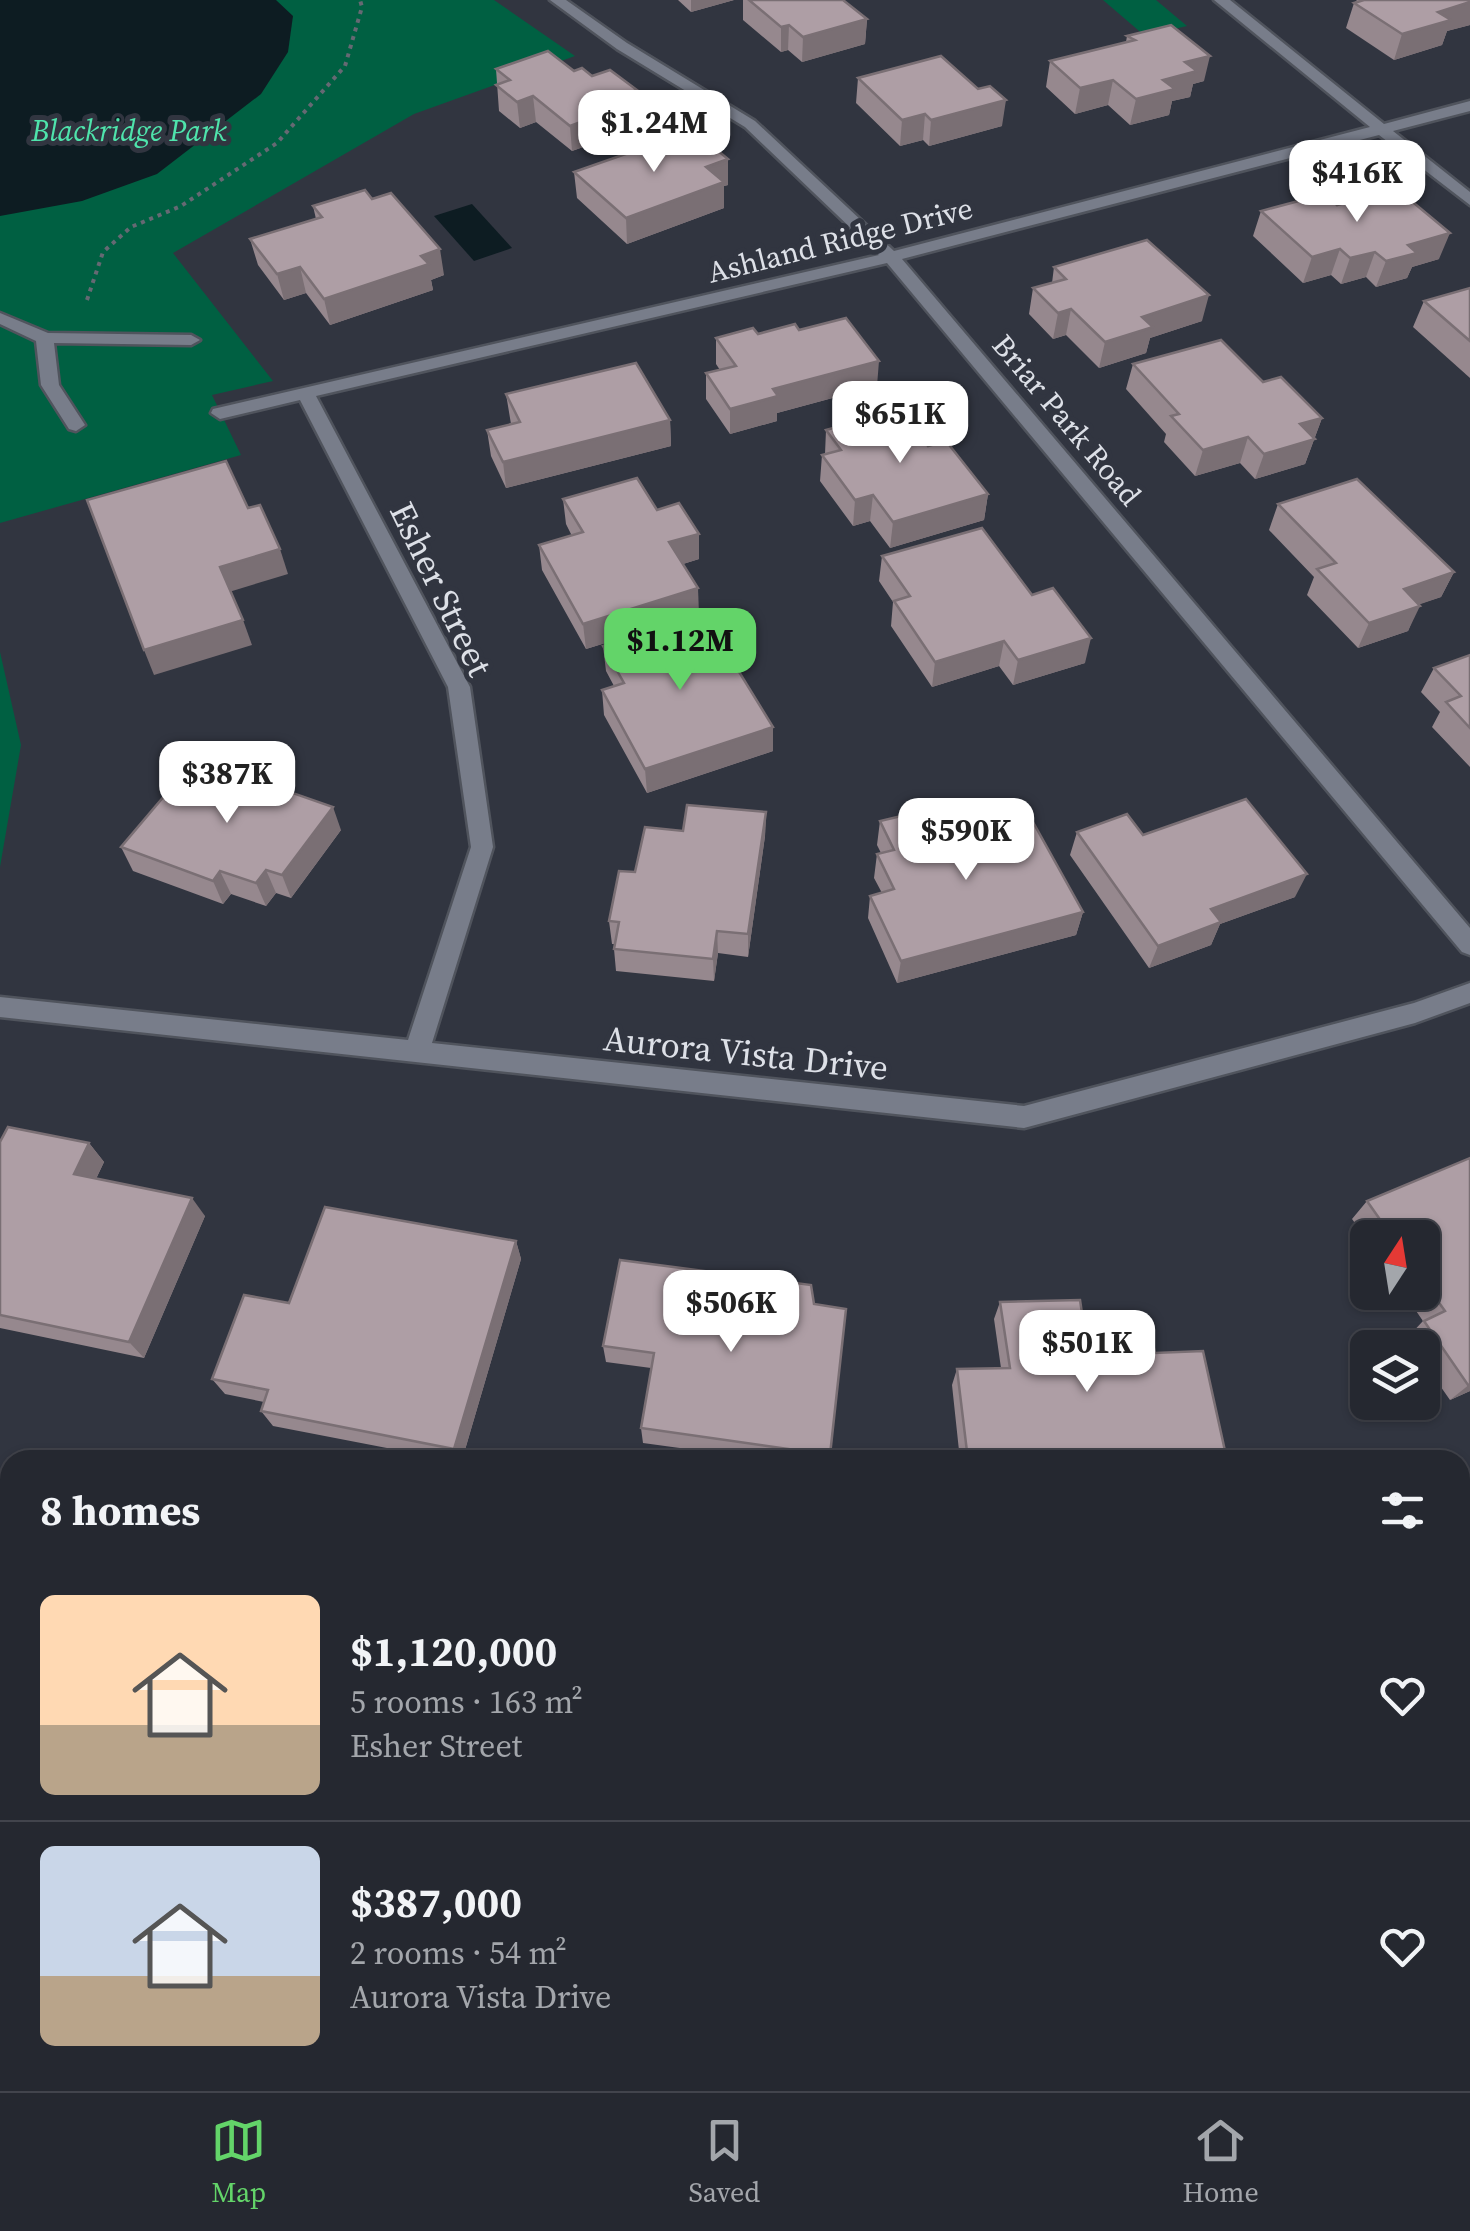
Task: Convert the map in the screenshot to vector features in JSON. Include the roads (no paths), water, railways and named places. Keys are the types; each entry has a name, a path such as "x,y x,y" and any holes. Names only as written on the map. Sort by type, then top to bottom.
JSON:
{"street":[{"name":"Briar Park Road","path":"557,0 622,46 750,124 891,257 1470,945"},
{"path":"1221,0 1470,200"},
{"name":"Ashland Ridge Drive","path":"220,413 891,257 1470,106"},
{"path":"0,318 45,338 191,340"},
{"path":"45,338 50,384 76,424"},
{"name":"Esher Street","path":"306,394 458,688 482,846 416,1054"},
{"name":"Aurora Vista Drive","path":"0,1007 1024,1117 1415,1013 1470,992"}],"park label":[{"name":"Blackridge Park","path":"129,130"}]}
